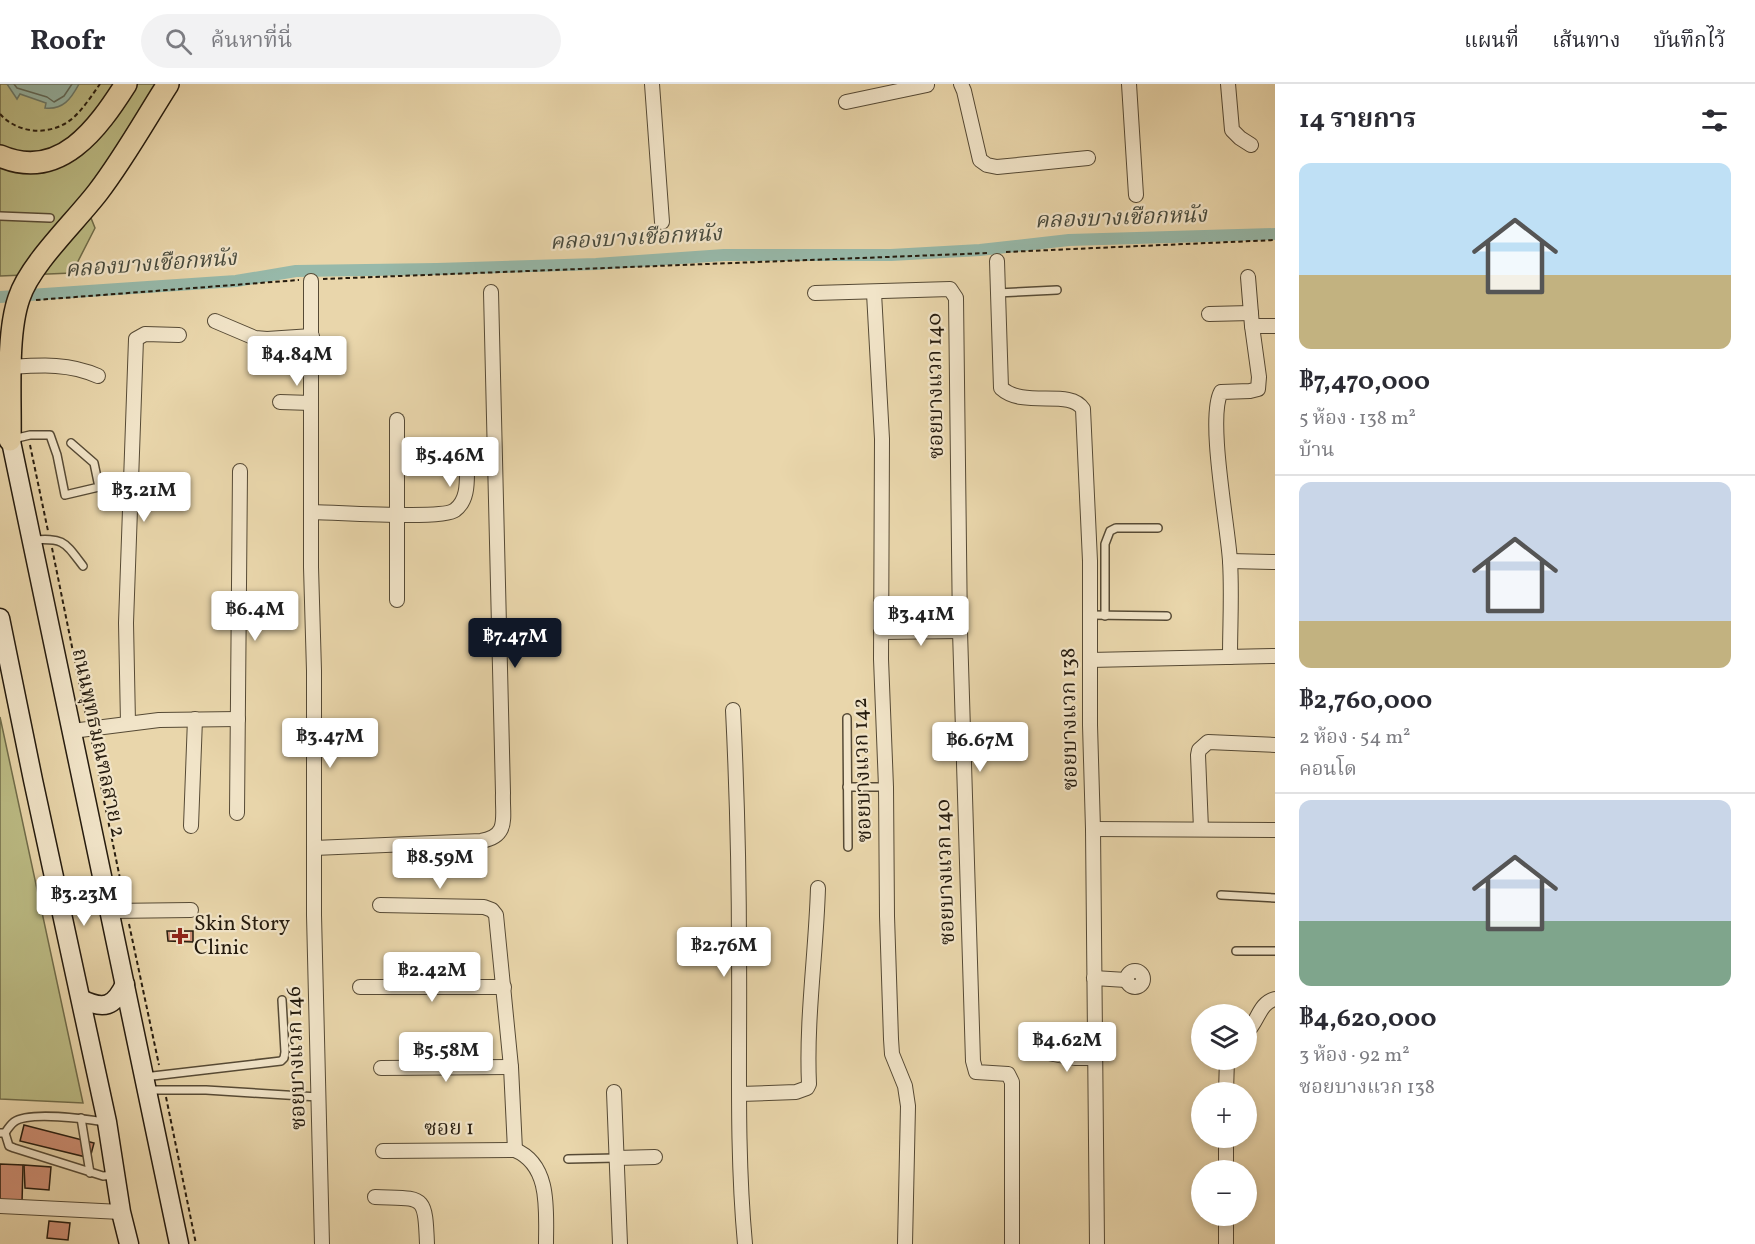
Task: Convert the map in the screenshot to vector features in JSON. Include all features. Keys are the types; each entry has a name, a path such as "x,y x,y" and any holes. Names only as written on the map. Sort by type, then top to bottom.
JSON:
{"main road":[{"path":"0,156 24,163 51,159 78,145 98,125 126,84"},
{"path":"19,438 11,368 14,316 19,298 25,284 43,258 105,182 168,84"},
{"name":"ถนนพุทธมณฑลสาย 2","path":"0,393 19,438 31,540 81,729 118,911 125,984 154,1083 179,1244"},
{"path":"0,618 107,1122 129,1244"},
{"path":"81,999 93,1005 107,1005 119,996 125,984"}],"street":[{"path":"652,84 662,222"},
{"path":"846,102 928,84"},
{"path":"961,84 980,160 987,165 997,167 1088,158"},
{"path":"1129,84 1136,195"},
{"path":"1228,84 1232,130 1251,145"},
{"name":"ซอยบางแวก 138","path":"995,256 1000,388 1009,395 1019,398 1067,399 1080,404 1083,410 1090,561 1098,616 1090,660 1097,1244"},
{"path":"1230,657 1230,561 1217,438 1217,402 1221,392 1258,389 1259,376 1248,277"},
{"name":"ซอยบางแวก 146","path":"312,284 314,915 322,1244"},
{"name":"ซอยบางแวก 140","path":"874,293 950,289 956,298 960,631 973,1060 976,1072 1008,1074 1012,1082 1012,1244"},
{"path":"314,848 481,841 493,839 502,829 496,447 491,292"},
{"path":"814,293 874,293"},
{"name":"ซอยบางแวก 142","path":"874,293 882,439 881,632 891,1039 892,1054 905,1086 908,1106 905,1244"},
{"path":"1209,314 1275,326"},
{"path":"215,321 255,338 312,336"},
{"path":"128,723 126,623 136,339 145,334 179,335"},
{"path":"11,368 55,364 84,370 98,376"},
{"path":"280,402 311,403"},
{"path":"396,420 397,600"},
{"path":"237,813 240,471"},
{"path":"311,512 442,514 454,511 467,489 466,472"},
{"path":"1230,561 1275,561"},
{"path":"881,632 960,631"},
{"path":"1090,660 1275,656"},
{"path":"733,710 738,843 742,1206 745,1244"},
{"path":"81,729 128,723 238,718"},
{"path":"191,826 195,719"},
{"path":"1201,829 1198,755 1203,745 1208,742 1275,745"},
{"path":"1093,829 1275,830"},
{"path":"740,1094 796,1092 807,1088 809,1084 807,1044 818,888"},
{"path":"380,905 484,907 492,910 498,925 504,987 511,1067 514,1150 530,1160 543,1183 546,1244"},
{"path":"118,911 191,909"},
{"path":"1094,978 1126,980"},
{"path":"360,987 504,987"},
{"path":"1257,1018 1267,1001 1275,999"},
{"path":"1043,1053 1075,1058 1095,1058"},
{"path":"381,1068 511,1067"},
{"path":"614,1092 620,1244"},
{"name":"ซอย 1","path":"383,1151 514,1150"},
{"path":"616,1158 655,1157"},
{"path":"375,1197 416,1200 423,1206 426,1213 427,1244"},
{"path":"0,1206 122,1212"},
{"path":"1226,1226 1226,1244"}],"lane":[{"path":"0,216 50,218"},
{"path":"997,293 1057,290"},
{"path":"19,438 50,435 57,455 65,495 99,487 94,463 71,443"},
{"path":"1158,528 1116,528 1110,531 1105,544 1098,616 1167,616"},
{"path":"31,540 50,539 63,542 83,567"},
{"path":"846,718 848,847"},
{"path":"848,787 886,787"},
{"path":"1221,895 1275,898"},
{"path":"1236,951 1275,951"},
{"path":"154,1083 280,1061 284,1058 285,1052 282,999"},
{"path":"154,1083 206,1090 320,1097"},
{"path":"107,1122 81,1118 26,1118 14,1122 2,1133 9,1146 14,1148 90,1173 103,1176 116,1175"},
{"path":"81,1118 90,1173"},
{"path":"568,1159 616,1158"}],"path":[{"path":"0,114 27,130 51,129 63,125 81,110 100,84"},
{"path":"35,300 312,284 995,256 1275,240"},
{"path":"19,438 50,539 81,729 118,911 154,1083 196,1244"}],"green space":[{"path":"0,84 160,84 85,203 95,228 72,273 0,276"},
{"path":"0,717 83,1103 0,1099"}],"water":[{"path":"7,84 79,84 62,105 45,108 46,103 20,94 17,99"}],"building":[{"name":"Skin Story Clinic","path":"167,931 193,931 193,942 168,941"},
{"path":"24,1125 94,1143 90,1158 20,1141"},
{"path":"0,1164 23,1165 22,1203 0,1202"},
{"path":"24,1165 51,1167 49,1190 25,1188"},
{"path":"49,1221 70,1223 68,1240 47,1238"}],"waterway":[{"name":"คลองบางเชือกหนัง","path":"0,297 236,281 296,271 596,264 724,255 891,255 980,250 1069,240 1275,234"}],"place":[{"name":"Skin Story Clinic","path":"180,936"}]}
